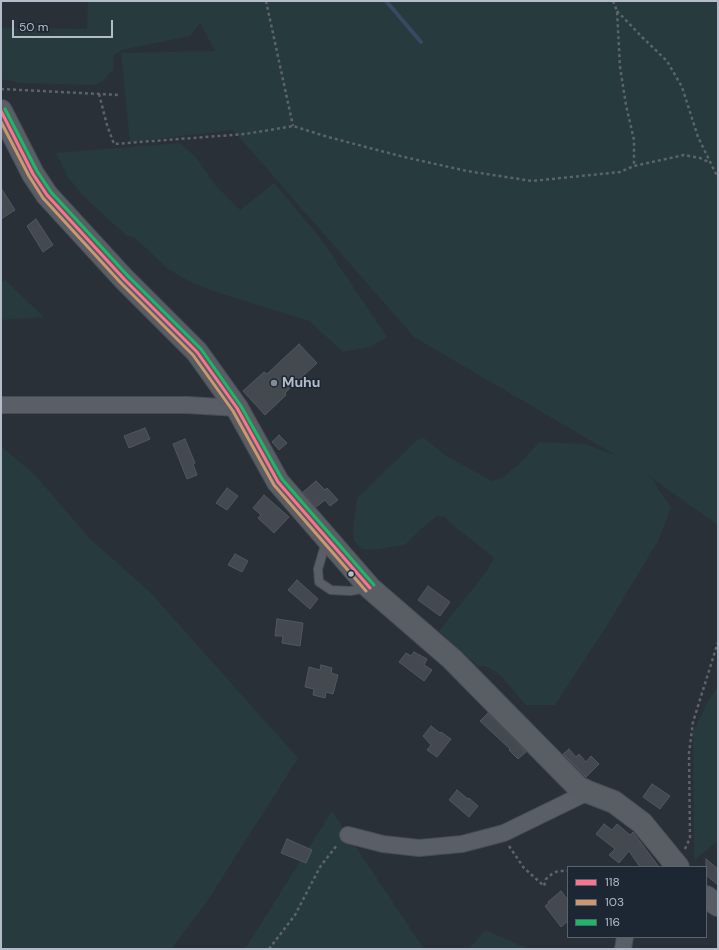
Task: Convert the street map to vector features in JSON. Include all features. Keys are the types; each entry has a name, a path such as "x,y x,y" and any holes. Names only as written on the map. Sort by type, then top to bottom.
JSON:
{"street":[{"path":"1,111 33,174 47,195 124,279 197,352 237,408 278,482 370,588 452,659 578,787 614,802 642,823 676,866"},
{"path":"1,405 188,405 237,408"},
{"path":"348,835 383,844 419,848 462,844 504,833 588,792"},
{"path":"707,897 718,905"},
{"path":"623,949 625,938"}],"lane":[{"path":"327,538 318,570 320,582 331,590 350,591 370,588"}],"path":[{"path":"266,1 293,126"},
{"path":"614,1 617,11 620,67 626,105 634,140 634,166"},
{"path":"617,11 642,38 667,61 682,87 698,137 718,178"},
{"path":"1,89 120,95"},
{"path":"99,94 106,124 114,144 245,134 293,126 328,137 432,163 468,171 532,181 620,172 634,166 684,155 700,158 710,163"},
{"path":"676,866 690,838 689,753 693,722 718,642"},
{"path":"504,833 510,847 524,868 544,886 546,880 552,874 558,871 567,871"},
{"path":"268,949 295,915 320,867 335,847 348,835"}],"green space":[{"path":"88,1 718,1 718,525 646,474 652,479 671,508 658,541 606,627 555,705 526,705 500,675 486,666 478,666 439,631 486,572 494,558 445,517 437,516 405,545 371,550 362,549 354,541 353,529 357,498 418,439 424,438 448,457 492,481 502,478 521,462 539,442 585,444 617,456 414,337 233,130 130,142 121,53 215,51 200,23 190,36 122,50 114,55 113,70 104,80 97,84 20,83 1,79 1,28 87,29"},
{"path":"179,143 196,157 215,185 240,210 274,183 321,239 387,337 370,347 343,352 309,321 213,291 187,280 168,269 134,237 127,236 83,196 68,177 56,153"},
{"path":"5,280 44,317 1,320 1,283"},
{"path":"1,446 35,475 89,538 149,591 298,758 208,900 171,949 1,949"},
{"path":"718,687 718,841 694,860 693,732 709,699"},
{"path":"332,811 424,949 245,949"},
{"path":"485,930 529,949 469,949"}],"building":[{"path":"1,188 15,210 1,219"},
{"path":"36,219 53,245 43,252 27,226"},
{"name":"Muhu","path":"299,344 317,363 285,393 286,395 265,415 243,391 264,372 267,374"},
{"path":"145,428 150,439 129,448 124,436"},
{"path":"279,435 287,443 279,450 272,442"},
{"path":"185,439 195,463 193,464 197,475 187,479 173,444"},
{"path":"316,481 325,490 327,488 338,500 330,506 325,500 316,507 303,492"},
{"path":"227,488 238,496 227,510 216,503"},
{"path":"264,495 289,517 274,533 258,518 261,515 253,508"},
{"path":"235,554 248,561 242,572 228,565"},
{"path":"297,580 318,599 310,609 288,590"},
{"path":"428,586 450,602 440,616 418,600"},
{"path":"277,619 303,623 300,646 282,643 283,636 275,636"},
{"path":"414,652 427,659 424,665 432,670 424,681 399,662 406,653 411,656"},
{"path":"321,665 332,668 331,673 338,675 333,694 326,692 325,698 313,695 314,689 305,687 309,667 320,670"},
{"path":"488,713 526,752 518,759 509,750 510,749 480,721"},
{"path":"431,726 451,739 437,757 427,750 431,745 423,736"},
{"path":"569,749 576,757 579,754 586,762 591,756 599,764 586,777 563,754"},
{"path":"652,784 670,796 660,809 643,797"},
{"path":"457,790 478,806 469,817 449,800"},
{"path":"604,824 612,830 617,824 630,835 633,832 658,866 639,866 629,851 619,863 609,855 615,849 596,834"},
{"path":"287,839 312,850 306,863 281,853"},
{"path":"706,859 718,869 718,885 707,876"},
{"path":"561,891 567,899 567,922 561,927 545,906 549,903 548,902"}],"waterway":[{"path":"386,1 421,42"}],"transit line":[{"name":"116","path":"5,109 37,171 51,192 128,276 201,349 241,406 282,479 374,585"},
{"name":"118","path":"1,111 33,174 47,195 124,279 197,352 237,408 278,482 370,588"},
{"name":"103","path":"1,122 29,176 43,198 120,282 193,355 233,411 274,485 366,591"}],"place":[{"name":"Muhu","path":"274,383"}]}
